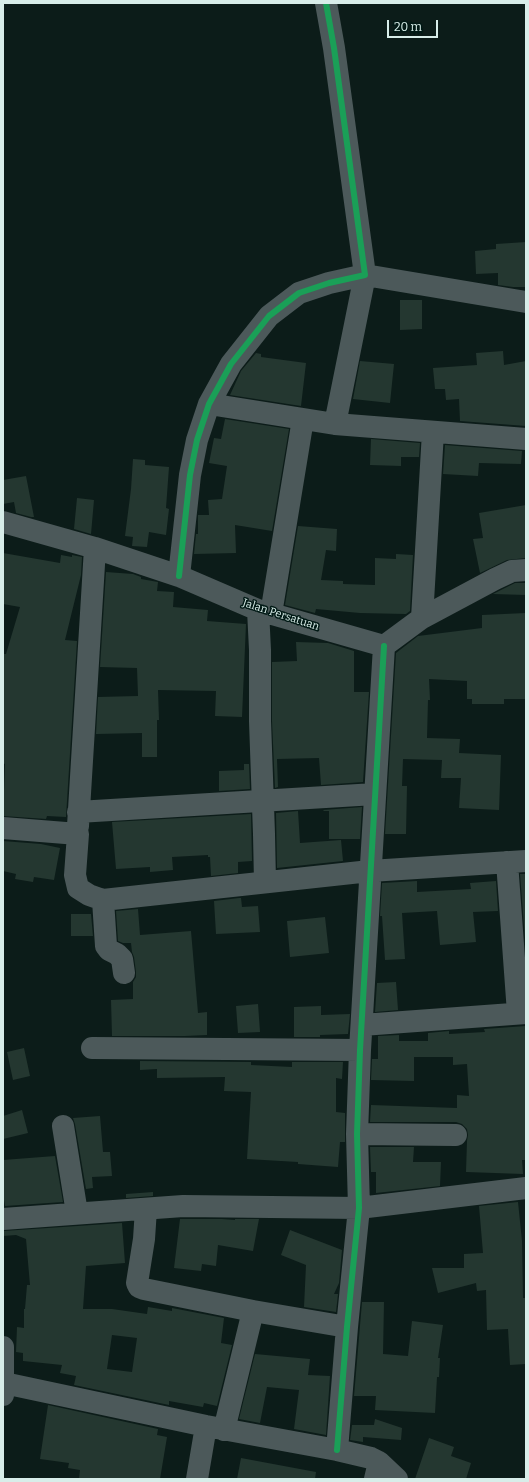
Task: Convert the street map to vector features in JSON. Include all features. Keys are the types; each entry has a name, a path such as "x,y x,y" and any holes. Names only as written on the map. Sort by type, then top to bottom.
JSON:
{"street":[{"path":"326,3 334,48 365,275 335,424"},
{"path":"179,576 190,476 197,440 209,404 231,364 269,316 299,293 329,283 365,275 526,302"},
{"path":"209,404 335,424 526,438"},
{"path":"265,882 260,721 260,650 265,612 303,419"},
{"path":"422,618 433,432"},
{"name":"Jalan Persatuan","path":"3,522 95,548 179,576 265,612 384,646"},
{"path":"95,548 75,875 78,888 89,895 103,900 370,871 517,862 522,1013 362,1025"},
{"path":"337,1450 359,1208 356,1134 384,646 422,618 494,579 512,571 526,570"},
{"path":"3,828 78,823 263,802 375,794"},
{"path":"103,900 106,946 109,950 117,954 122,959 124,973"},
{"path":"92,1048 360,1050"},
{"path":"63,1126 77,1213"},
{"path":"356,1134 456,1135"},
{"path":"3,1219 183,1206 359,1208 526,1188"},
{"path":"146,1208 144,1239 137,1283 139,1287 144,1290 347,1327"},
{"path":"197,1479 253,1311"},
{"path":"3,1347 3,1395"},
{"path":"4,1383 215,1428 337,1450 371,1458 377,1471 397,1479"}],"building":[{"path":"526,242 526,287 498,285 498,273 476,274 475,251 496,249 496,244"},
{"path":"400,300 422,300 422,329 400,330"},
{"path":"503,351 504,365 526,361 526,426 460,421 459,399 446,400 445,389 435,389 433,368 477,365 476,353"},
{"path":"256,353 261,354 261,357 306,363 301,406 230,395 241,371"},
{"path":"360,361 394,364 390,403 353,399"},
{"path":"225,419 289,429 272,531 235,525 236,553 194,554 196,534 198,534 198,515 209,515 208,500 222,499 227,466 209,463 214,438 221,439"},
{"path":"371,439 420,443 419,457 401,457 401,466 370,465"},
{"path":"445,445 522,451 521,464 479,463 478,476 443,474"},
{"path":"133,459 145,460 145,465 169,467 166,508 169,509 166,535 149,532 147,547 132,546 133,537 125,536"},
{"path":"26,476 34,517 16,513 14,502 3,504 3,480"},
{"path":"77,498 94,500 91,534 74,529"},
{"path":"526,505 526,558 507,560 480,573 473,539 483,538 479,513"},
{"path":"298,526 337,529 336,551 326,550 321,580 343,581 343,584 375,585 375,558 396,559 396,554 413,555 410,611 406,614 360,613 316,609 315,613 285,605"},
{"path":"3,553 60,563 61,555 82,557 81,575 65,640 77,641 66,817 47,816 46,819 3,816 5,764 3,763 3,654 6,654 20,607 3,604"},
{"path":"106,572 133,574 141,577 141,579 158,582 157,591 174,592 173,607 208,610 207,621 246,624 242,717 215,716 216,691 158,690 159,720 157,720 157,757 142,757 142,733 96,734 98,697 138,696 137,668 100,667"},
{"path":"515,583 526,583 526,595 493,594"},
{"path":"526,613 525,699 504,699 504,704 472,704 472,699 467,699 467,681 429,679 430,700 428,700 427,738 460,739 459,753 501,755 499,810 459,808 461,778 441,778 442,760 403,759 402,786 407,786 406,834 385,834 396,653 418,636 482,628 482,615"},
{"path":"296,642 328,643 354,651 354,692 369,692 363,782 321,785 319,758 277,759 278,787 275,788 272,721 272,662 297,661"},
{"path":"244,764 249,764 250,789 219,791 219,771 244,770"},
{"path":"362,807 360,839 329,839 329,811 323,810"},
{"path":"298,811 300,843 341,840 343,861 277,868 276,813"},
{"path":"251,814 252,861 238,862 238,873 211,876 210,857 208,857 208,855 172,857 173,870 150,872 150,867 116,869 112,822"},
{"path":"3,841 41,844 60,848 54,880 34,877 33,882 15,879 16,874 3,871"},
{"path":"520,874 526,874 526,951"},
{"path":"417,881 417,892 471,889 470,883 496,881 498,911 473,912 476,942 440,945 437,911 402,913 405,959 385,960 382,916 380,916 382,883"},
{"path":"241,898 242,907 258,906 260,932 216,934 214,901"},
{"path":"138,909 140,935 191,931 198,1013 207,1012 207,1035 112,1036 111,1000 133,999 133,982 136,977 131,943 123,943 118,941 116,911"},
{"path":"71,914 91,914 93,936 71,936"},
{"path":"325,917 329,953 290,957 287,921"},
{"path":"396,982 398,1010 375,1012 377,983"},
{"path":"258,1004 260,1032 238,1033 236,1006"},
{"path":"321,1006 321,1015 350,1014 348,1034 320,1035 320,1037 294,1037 294,1007"},
{"path":"526,1026 526,1160 522,1160 523,1174 466,1172 468,1135 467,1129 462,1124 456,1122 370,1122 371,1105 457,1108 457,1095 469,1096 467,1064 453,1065 453,1057 414,1057 414,1081 371,1080 372,1059 378,1059 378,1036 399,1035 399,1041 428,1041 428,1033 449,1031 449,1034 485,1032 484,1029"},
{"path":"24,1048 30,1076 13,1080 7,1052"},
{"path":"140,1061 251,1062 251,1065 292,1067 292,1062 343,1062 342,1079 336,1078 336,1112 345,1113 345,1142 340,1142 338,1167 298,1164 298,1162 247,1159 251,1092 224,1091 225,1077 157,1078 157,1069 140,1070"},
{"path":"22,1110 28,1133 3,1139 3,1116"},
{"path":"100,1116 103,1152 110,1152 112,1176 92,1177 93,1188 86,1189 73,1118"},
{"path":"370,1147 414,1147 413,1162 441,1162 440,1186 376,1193 376,1172 371,1172"},
{"path":"55,1156 63,1202 5,1206 3,1194 3,1160"},
{"path":"153,1192 153,1196 126,1198 126,1194"},
{"path":"518,1202 522,1241 523,1298 526,1298 526,1364 510,1365 508,1329 487,1330 486,1290 477,1291 476,1283 438,1293 432,1268 464,1268 464,1254 483,1253 479,1206"},
{"path":"180,1219 259,1219 253,1251 218,1245 216,1266 202,1264 201,1271 174,1268"},
{"path":"122,1223 125,1263 86,1266 83,1309 112,1309 147,1314 148,1307 172,1311 172,1308 224,1318 221,1343 232,1345 217,1406 204,1403 203,1407 169,1401 169,1405 74,1385 76,1376 60,1373 62,1365 23,1361 23,1353 16,1352 17,1327 24,1328 24,1309 27,1285 30,1285 26,1239 16,1235 3,1236 3,1231","holes":["112,1335 137,1338 132,1372 107,1369"]},
{"path":"290,1230 342,1250 339,1283 334,1294 338,1294 336,1312 304,1307 306,1265 281,1255"},
{"path":"362,1302 384,1302 383,1354 408,1356 412,1321 443,1325 438,1358 440,1358 439,1377 437,1377 435,1413 375,1410 376,1396 354,1396"},
{"path":"255,1354 310,1359 308,1375 330,1376 326,1435 294,1429 299,1390 267,1387 260,1423 239,1419"},
{"path":"48,1405 158,1429 157,1435 167,1437 160,1479 79,1479 80,1470 68,1468 69,1463 40,1459"},
{"path":"375,1419 402,1428 401,1440 363,1437 363,1442 350,1440 352,1425 374,1425"},
{"path":"429,1438 454,1447 451,1456 471,1463 466,1479 415,1479"},
{"path":"241,1458 316,1472 315,1479 237,1479"}],"cycle path":[{"path":"179,576 190,475 197,440 209,404 231,364 269,316 299,293 329,283 365,275 334,48 326,3"},
{"path":"337,1450 359,1208 357,1134 360,1050 384,646"}]}
